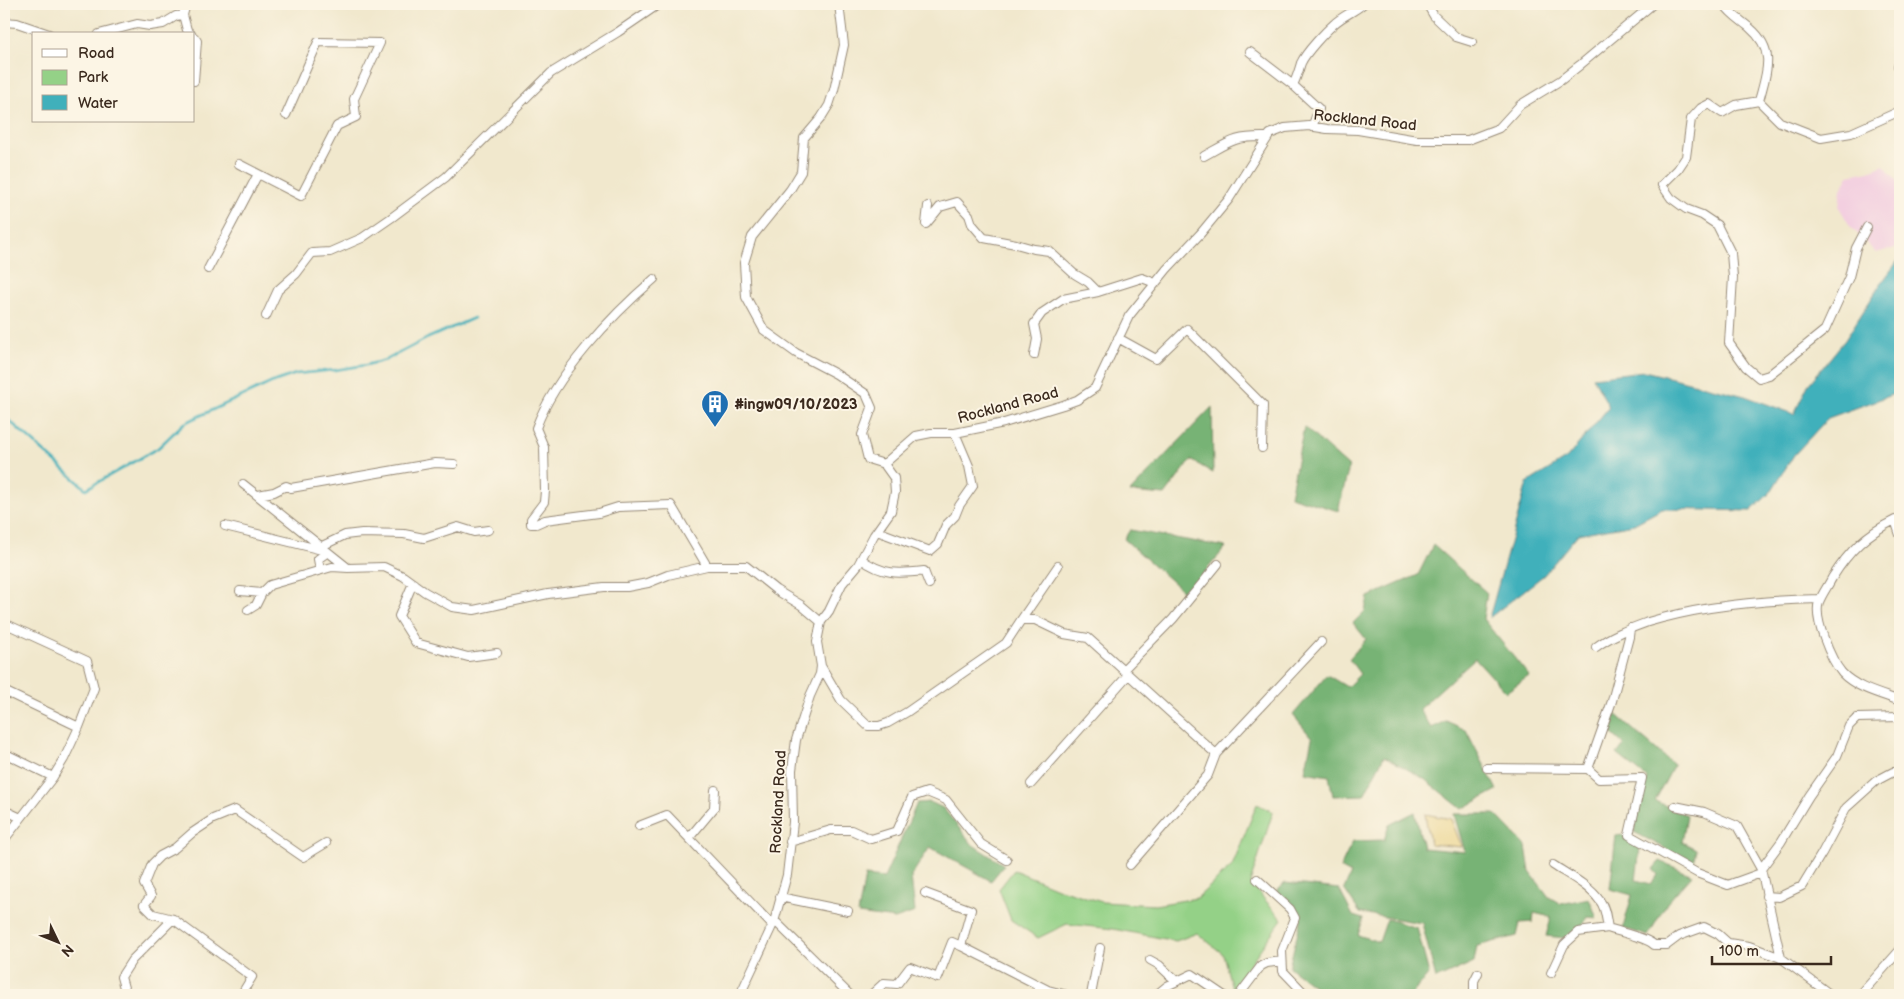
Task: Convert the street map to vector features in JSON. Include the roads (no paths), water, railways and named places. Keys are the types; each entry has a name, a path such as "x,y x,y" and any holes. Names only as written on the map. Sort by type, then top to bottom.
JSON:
{"street":[{"path":"186,4 183,16 189,32"},
{"path":"266,316 278,290 296,274 312,253 330,252 362,238 384,223 446,178 551,73 618,32 659,4"},
{"path":"790,4 816,4"},
{"path":"839,4 844,45 834,90 829,105 821,118 804,138 801,172 790,190 752,237 744,262 746,297 764,330 796,353 836,374 866,394 872,408 862,435 868,459 884,464"},
{"path":"1294,85 1301,62 1313,47 1335,22 1354,12 1363,4"},
{"path":"1427,4 1434,16 1456,37 1472,42"},
{"name":"Rockland Road","path":"740,995 773,922 787,875 793,822 792,770 796,740 810,696 820,674 821,666 817,642 821,622 829,611 842,584 861,559 891,511 895,492 894,478 884,464 916,436 931,433 955,433 1004,423 1077,400 1095,388 1129,316 1155,283 1229,199 1268,137 1285,128 1312,127 1358,130 1417,140 1468,140 1499,128 1520,105 1561,80 1653,4"},
{"path":"1724,4 1753,30 1767,52 1768,68 1759,101"},
{"path":"107,32 137,24 150,26 163,24 176,16 183,16"},
{"path":"4,22 17,23 43,32"},
{"path":"195,38 197,41 195,68"},
{"path":"239,164 301,196 337,126 356,117 354,99 380,43 318,42 286,115"},
{"path":"1250,52 1294,85 1320,109 1312,127"},
{"path":"1759,101 1780,122 1821,138 1851,134 1900,111"},
{"path":"1759,101 1736,105 1722,113 1709,104 1701,108 1690,119 1686,157 1678,170 1662,184 1671,198 1686,209 1702,215 1717,225 1731,253 1733,277 1729,343 1746,367 1759,378 1773,372 1825,330 1849,277 1856,248 1867,227"},
{"path":"1204,156 1234,139 1246,136 1268,137"},
{"path":"208,270 258,174"},
{"path":"928,206 926,224 940,207 957,202 969,215 972,224 984,238 1049,251 1098,292"},
{"path":"1034,355 1037,339 1034,324 1042,313 1062,299 1098,292 1142,278 1155,283"},
{"path":"654,279 628,302 578,358 541,413 536,428 544,446 544,502 531,519 531,524 545,520 599,513 618,507 672,505 707,566"},
{"path":"1118,338 1156,359 1187,329 1263,405 1262,448"},
{"path":"877,531 930,551 938,544 946,525 955,516 959,506 973,486 969,466 955,433"},
{"path":"258,495 274,492 286,486 291,488 435,463 454,464"},
{"path":"244,484 348,568"},
{"path":"1900,535 1898,519 1876,529 1853,548 1838,568 1818,603 1821,629 1831,657 1843,673 1860,685 1900,701"},
{"path":"225,526 325,549"},
{"path":"320,570 318,559 325,549 345,535 362,533 404,534 424,538 458,527 474,532 488,530"},
{"path":"861,559 873,568 896,574 924,571 929,584"},
{"path":"1031,784 1218,564"},
{"path":"248,610 256,605 262,593 270,585 332,567 384,567 403,576 452,607 474,610 548,594 604,587 627,587 707,566 746,566 776,590 801,605 821,622"},
{"path":"821,666 841,700 868,726 879,726 888,723 1006,644 1058,566"},
{"path":"413,582 399,616 416,643 468,657 497,653"},
{"path":"240,591 262,593"},
{"path":"1596,647 1608,638 1630,628 1679,612 1766,600 1820,599"},
{"path":"1021,620 1035,620 1064,634 1088,638 1216,754"},
{"path":"4,623 87,661 94,688 64,759 53,777 4,840"},
{"path":"1588,769 1612,701 1630,628"},
{"path":"1130,865 1208,775 1216,754 1321,642 1216,754"},
{"path":"4,691 79,727"},
{"path":"1487,768 1588,769 1599,779 1642,778 1629,835 1697,872 1728,885 1761,871 1837,756 1849,726 1857,718 1900,717"},
{"path":"4,753 53,777"},
{"path":"1766,896 1779,897 1802,886 1846,808 1876,781 1893,772 1900,772"},
{"path":"689,838 714,808 715,790"},
{"path":"790,842 831,830 851,830 872,839 897,831 912,797 927,792 946,800 981,844 1007,860"},
{"path":"1676,806 1704,812 1737,826 1761,871 1781,958"},
{"path":"4,810 21,818"},
{"path":"241,995 252,977 173,919 153,914 144,905 151,896 144,884 152,864 160,856 175,848 192,833 213,819 235,810 303,857 326,843"},
{"path":"639,826 667,815 773,922 850,995"},
{"path":"1553,864 1586,886 1601,901 1608,928"},
{"path":"1257,879 1290,909 1295,918 1282,951 1283,971 1306,995"},
{"path":"925,893 971,910 961,946"},
{"path":"780,897 848,911"},
{"path":"126,995 121,978 132,960 173,919"},
{"path":"1551,973 1564,945 1578,932 1608,928 1650,940 1654,945 1666,945 1679,936 1704,927 1718,934 1728,943 1749,946 1781,958 1831,995"},
{"path":"870,995 884,984 897,984 910,966 938,978 952,942 1043,988 1067,995"},
{"path":"1091,995 1100,948"},
{"path":"1860,995 1900,950"},
{"path":"1150,960 1159,965 1176,981"},
{"path":"1239,995 1260,966 1282,961"},
{"path":"1474,995 1474,981 1478,973"},
{"path":"1156,995 1167,986 1192,974 1223,995"},
{"path":"1032,995 1043,988"}],"water":[{"path":"1900,258 1900,395 1897,393 1828,418 1794,455 1770,493 1751,511 1662,509 1634,524 1578,534 1544,575 1489,618 1527,483 1567,458 1609,407 1593,377 1644,371 1745,396 1794,414 1808,385 1845,340 1880,285"}],"waterway":[{"path":"4,416 86,489 158,448 183,424 273,382 296,374 335,370 386,360 428,338 474,318"}],"place":[{"name":"#ingw09/10/2023","path":"715,428"}]}
